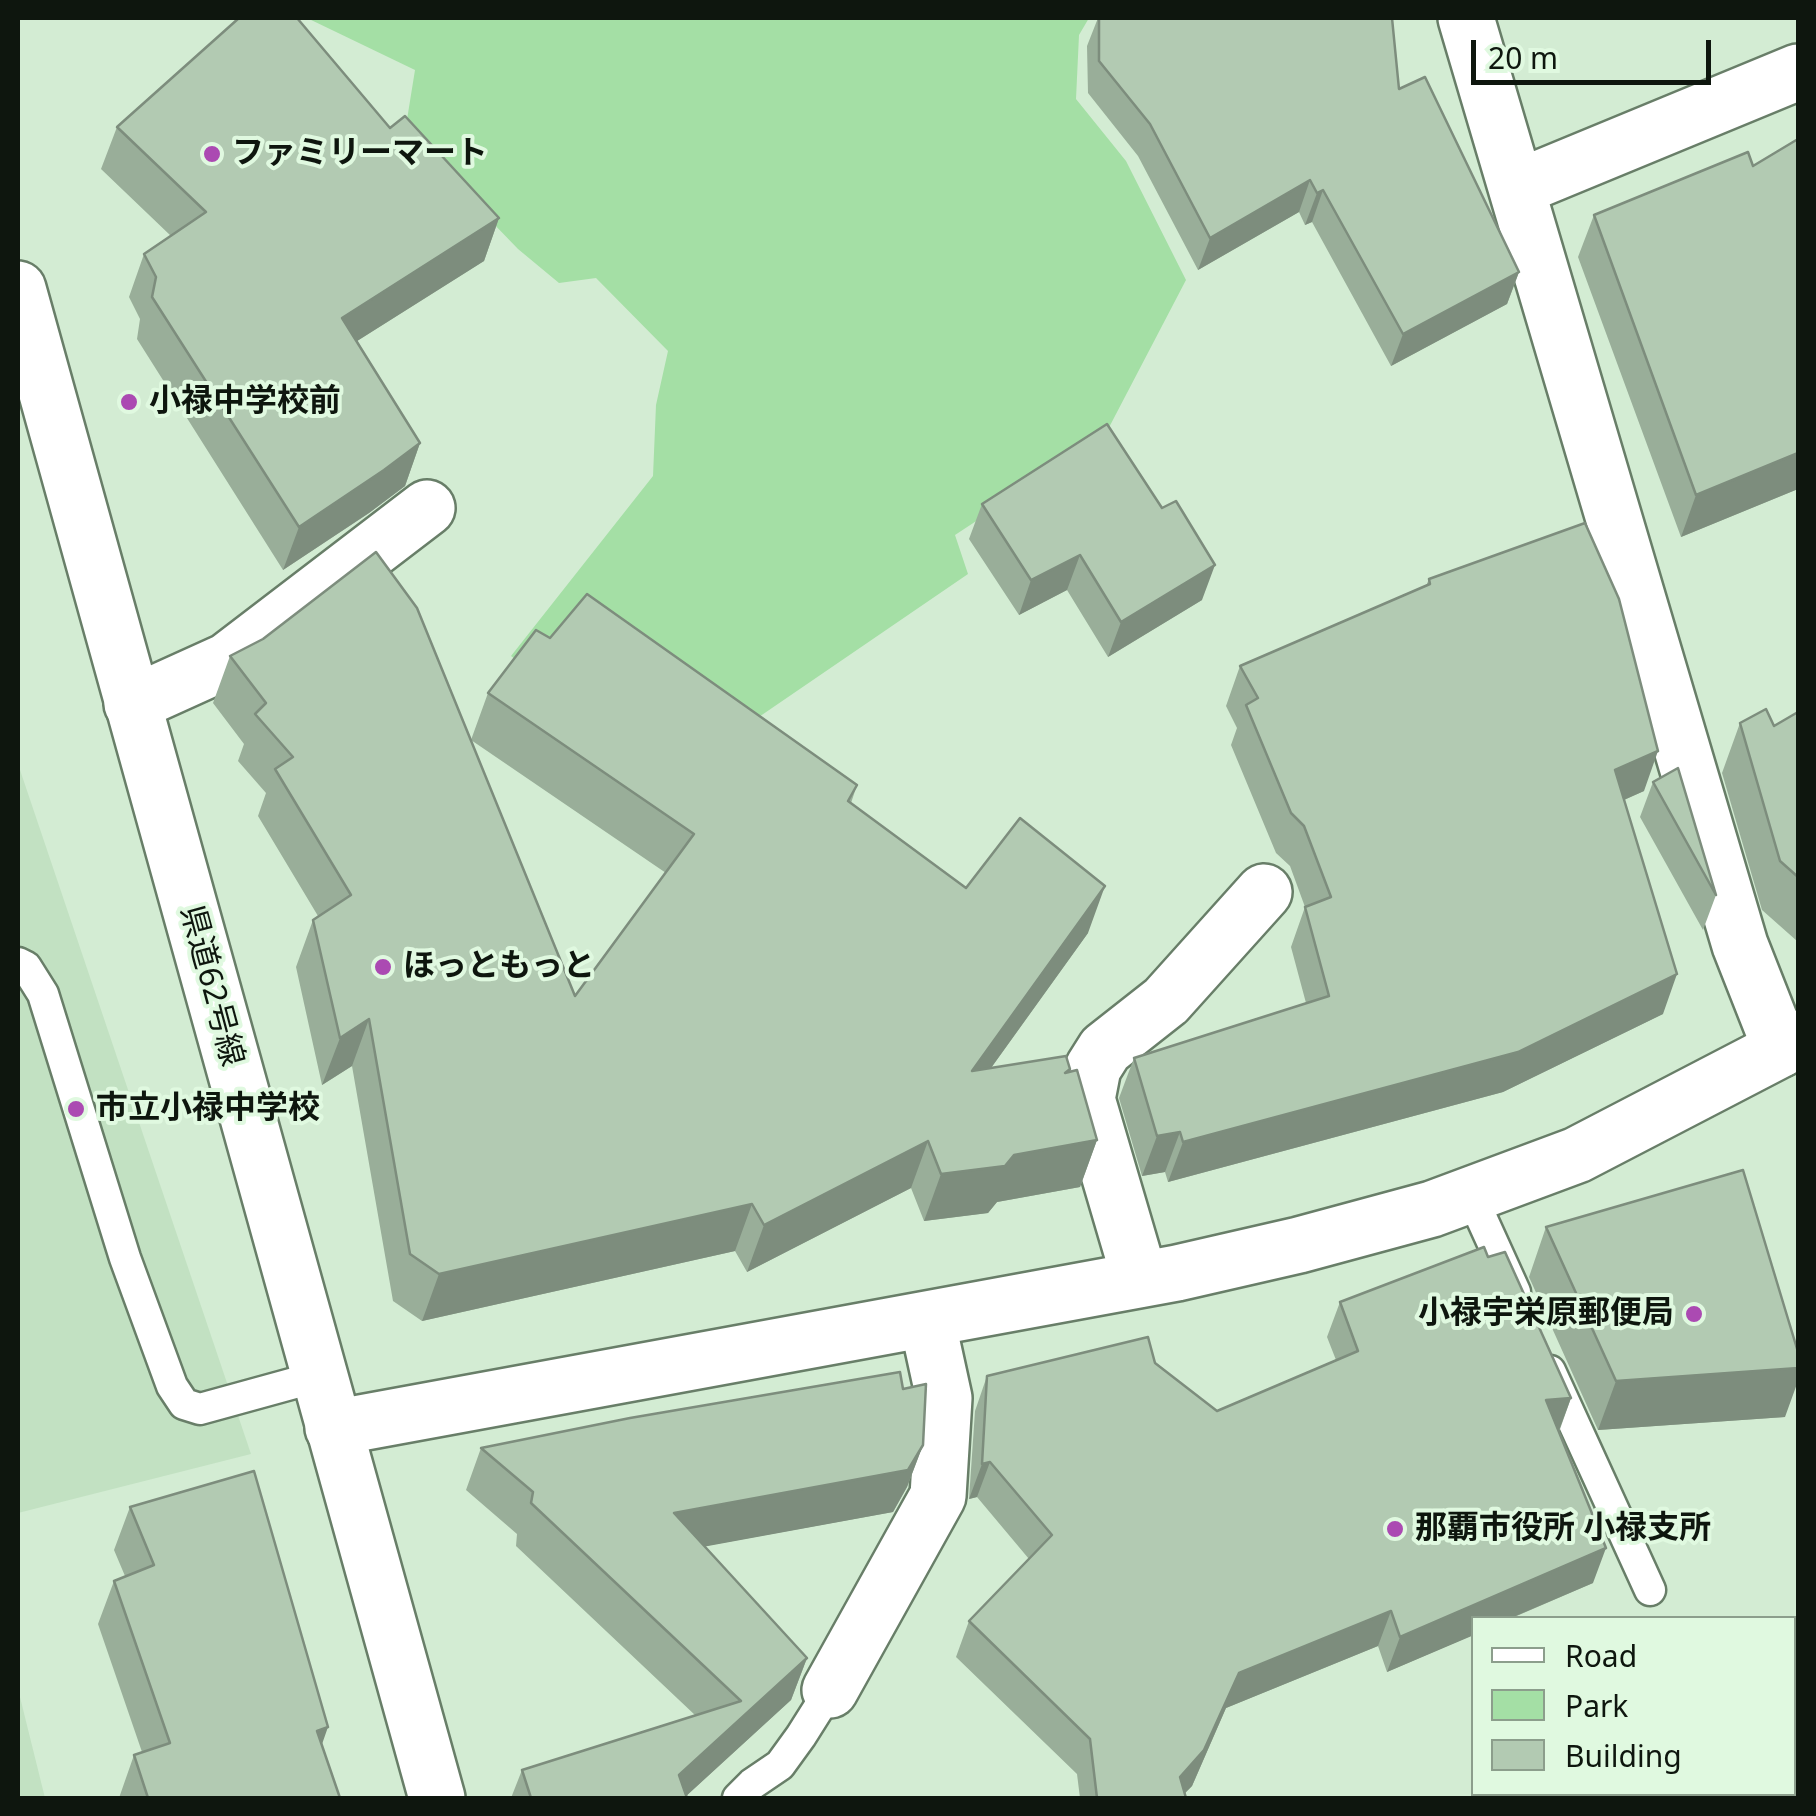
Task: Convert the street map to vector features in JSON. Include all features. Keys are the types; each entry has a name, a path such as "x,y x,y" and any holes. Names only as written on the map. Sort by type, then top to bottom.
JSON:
{"street":[{"path":"333,1428 1140,1280 1300,1246 1432,1209 1577,1155 1790,1044 1740,945 1466,18"},
{"path":"1517,188 1798,72"},
{"name":"県道62号線","path":"18,289 437,1798"},
{"path":"132,704 228,661 427,508"},
{"path":"1140,1280 1088,1099 1093,1068 1105,1049 1166,1001 1264,892"},
{"path":"830,1690 938,1496 944,1398 927,1320"}],"lane":[{"path":"18,964 26,967 42,994 125,1258 172,1386 184,1404 200,1409 320,1376"},
{"path":"1471,1194 1522,1309"},
{"path":"1538,1344 1650,1590"},
{"path":"738,1798 780,1766 830,1690"}],"shaded area":[{"name":"市立小禄中学校","path":"18,764 251,1454 18,1513"},
{"path":"18,1689 45,1798 18,1798"}],"green space":[{"path":"307,18 1089,18 1079,35 1076,99 1126,161 1186,280 1104,437 955,535 968,574 734,734 535,674 511,656 653,476 656,405 668,351 596,278 559,283 518,249 405,132 415,70"}],"building":[{"path":"239,18 297,18 390,128 405,116 499,218 342,318 420,443 299,527 152,297 156,277 144,254 206,212 117,127"},
{"path":"1099,18 1392,18 1399,89 1425,77 1519,272 1403,334 1323,190 1317,193 1310,180 1210,238 1150,124 1099,61"},
{"path":"1798,139 1798,453 1696,495 1594,215 1748,152 1753,166"},
{"path":"1107,424 1162,508 1176,501 1215,565 1121,622 1080,555 1031,580 982,504"},
{"path":"1585,523 1619,599 1658,751 1615,770 1677,974 1518,1052 1183,1142 1180,1132 1157,1136 1134,1058 1329,996 1305,907 1331,897 1304,826 1291,813 1246,705 1258,698 1240,666 1430,584 1429,579"},
{"path":"376,552 417,608 575,996 694,834 488,693 536,630 550,638 587,594 857,785 848,801 966,888 1020,818 1105,886 972,1071 1066,1056 1070,1069 1065,1073 1077,1070 1097,1140 1014,1155 1005,1166 941,1174 928,1141 764,1225 752,1204 439,1274 410,1254 369,1019 340,1038 313,920 351,895 275,769 293,757 255,714 266,703 230,656 263,639"},
{"path":"1766,709 1774,726 1798,712 1798,877 1780,861 1740,723"},
{"path":"1678,768 1716,895 1653,782"},
{"path":"1743,1170 1798,1352 1798,1368 1616,1381 1546,1227"},
{"path":"1484,1247 1488,1257 1505,1252 1571,1398 1546,1400 1606,1548 1400,1637 1391,1611 1239,1673 1204,1750 1180,1777 1186,1798 1097,1798 1090,1739 969,1621 1052,1535 990,1462 982,1464 987,1376 1148,1337 1155,1363 1217,1411 1358,1351 1340,1302"},
{"path":"900,1372 903,1389 926,1384 923,1445 908,1470 674,1513 807,1658 679,1775 687,1798 531,1798 522,1770 741,1701 531,1503 533,1492 481,1448"},
{"path":"254,1471 328,1727 317,1731 340,1798 148,1798 134,1755 170,1743 114,1581 154,1565 130,1507"},
{"path":"1774,1796 1775,1798 1730,1798"}],"place":[{"name":"ファミリーマート","path":"212,154"},
{"name":"小禄中学校前","path":"129,402"},
{"name":"ほっともっと","path":"383,967"},
{"name":"市立小禄中学校","path":"76,1109"},
{"name":"小禄宇栄原郵便局","path":"1694,1314"},
{"name":"那覇市役所 小禄支所","path":"1395,1529"}]}
